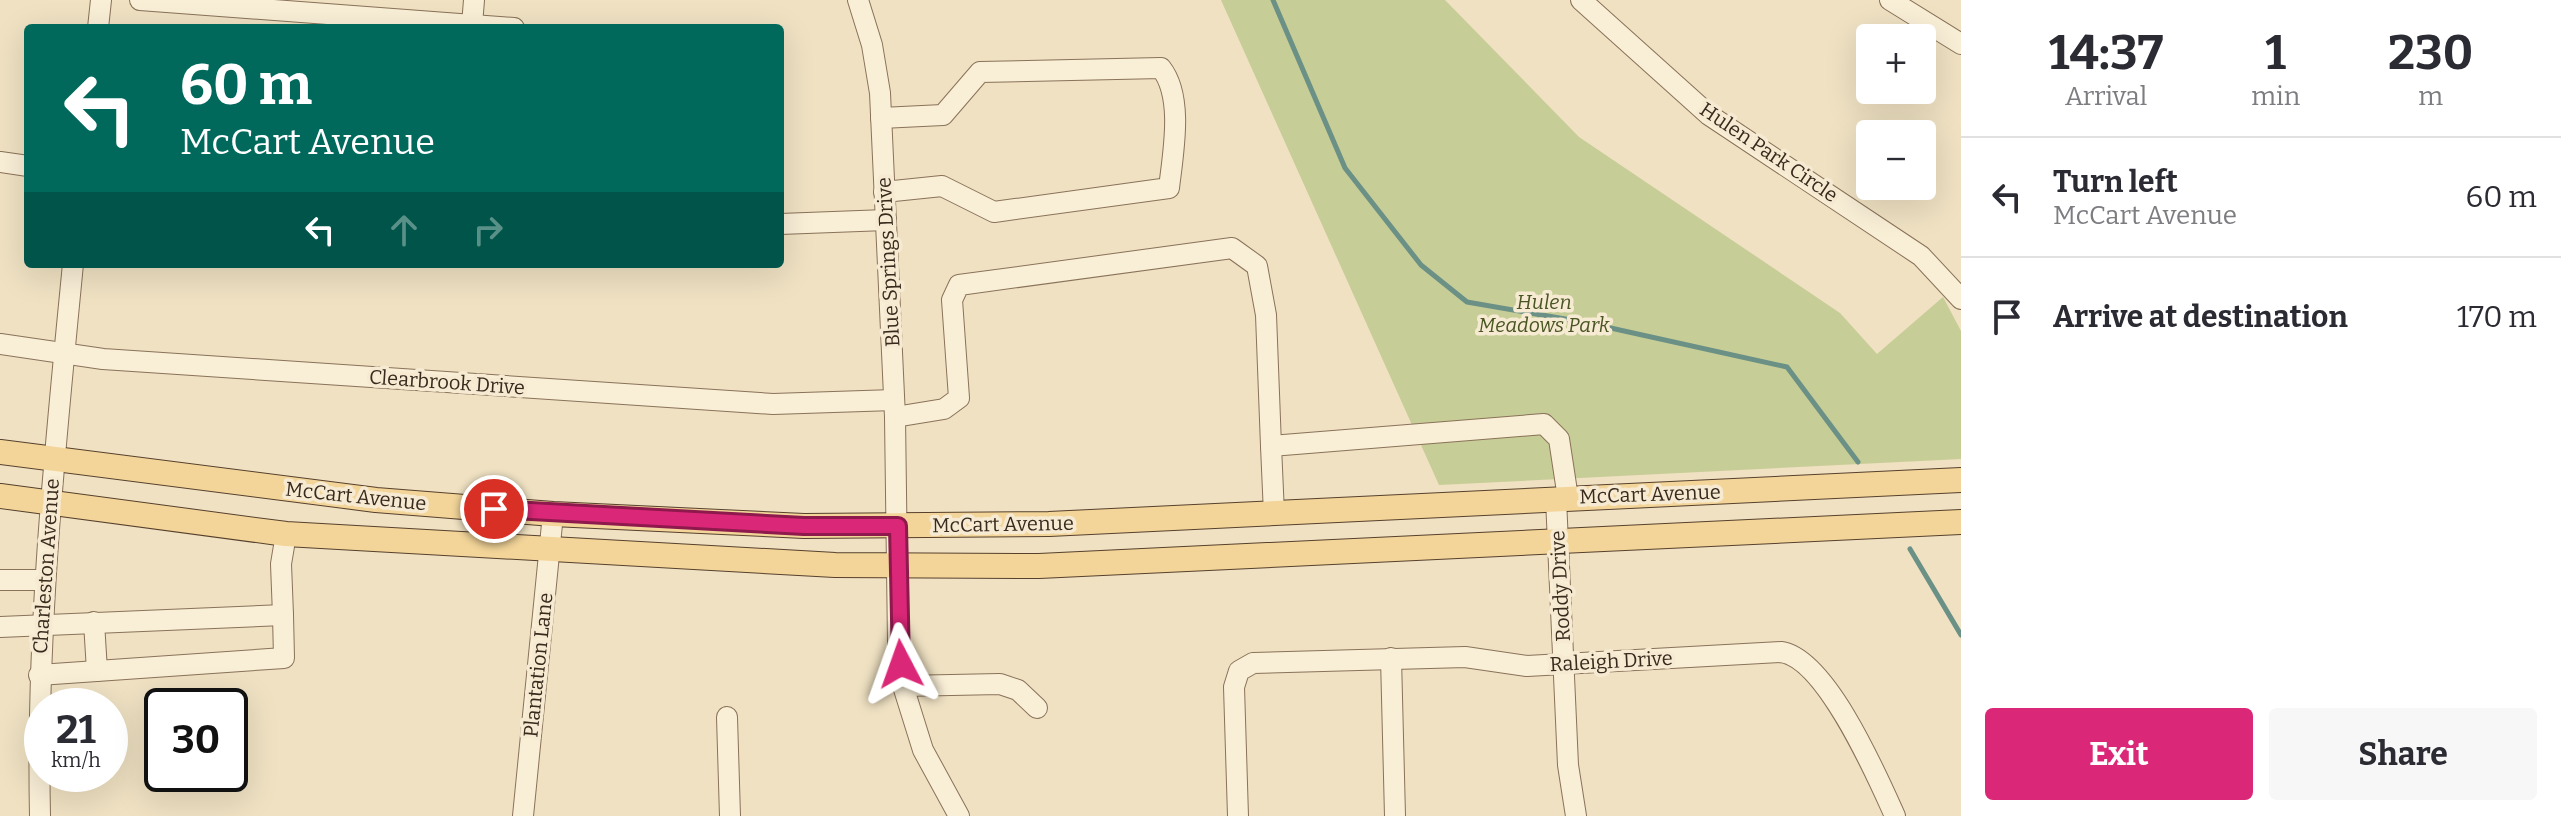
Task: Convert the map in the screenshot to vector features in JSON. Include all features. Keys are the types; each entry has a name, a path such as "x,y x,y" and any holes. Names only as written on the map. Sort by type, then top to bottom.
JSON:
{"main road":[{"name":"McCart Avenue","path":"0,452 376,500 553,514 804,526 1274,514 1961,480"},
{"name":"McCart Avenue","path":"0,496 286,534 898,565 1039,566 1961,522"}],"street":[{"path":"98,24 101,0"},
{"path":"140,0 295,6 463,24"},
{"path":"472,24 474,0"},
{"name":"Blue Springs Drive","path":"858,0 872,45 881,118 898,526 898,643 903,686 923,750 959,816"},
{"name":"Hulen Park Circle","path":"1581,0 1709,115 1921,256 1961,299"},
{"path":"1890,0 1961,44"},
{"path":"881,118 943,115 980,72 1161,68 1170,80 1174,138 1169,188 994,212 942,186 884,192"},
{"path":"0,162 24,165"},
{"path":"784,224 886,220"},
{"name":"Clearbrook Drive","path":"0,344 64,354 773,404 944,409 959,398 952,300 959,285 1232,248 1257,266 1266,315 1271,446"},
{"name":"Charleston Avenue","path":"40,816 39,675 50,502 73,268"},
{"name":"Roddy Drive","path":"1271,446 1544,424 1559,439 1562,498 1558,541 1568,765 1576,816"},
{"path":"1271,446 1274,514"},
{"name":"Plantation Lane","path":"523,816 553,514"},
{"path":"39,675 284,658 281,564 286,534"},
{"path":"0,580 45,580"},
{"path":"0,627 283,615"},
{"path":"94,622 97,671"},
{"name":"Raleigh Drive","path":"1238,816 1234,687 1239,671 1261,661 1477,657 1517,665 1789,653 1807,664 1868,758 1890,814"},
{"path":"1391,658 1395,816"},
{"path":"903,686 1000,684 1018,690 1037,708"},
{"path":"727,717 730,816"}],"green space":[{"name":"Hulen Meadows Park","path":"1221,0 1445,0 1579,137 1840,313 1877,354 1943,297 1961,331 1961,459 1439,485"}],"waterway":[{"path":"1273,0 1345,168 1421,265 1467,302 1588,323 1787,367 1858,462"},
{"path":"1910,549 1961,635"}],"route":[{"path":"494,509 804,526 898,526 898,643 901,664"}]}
